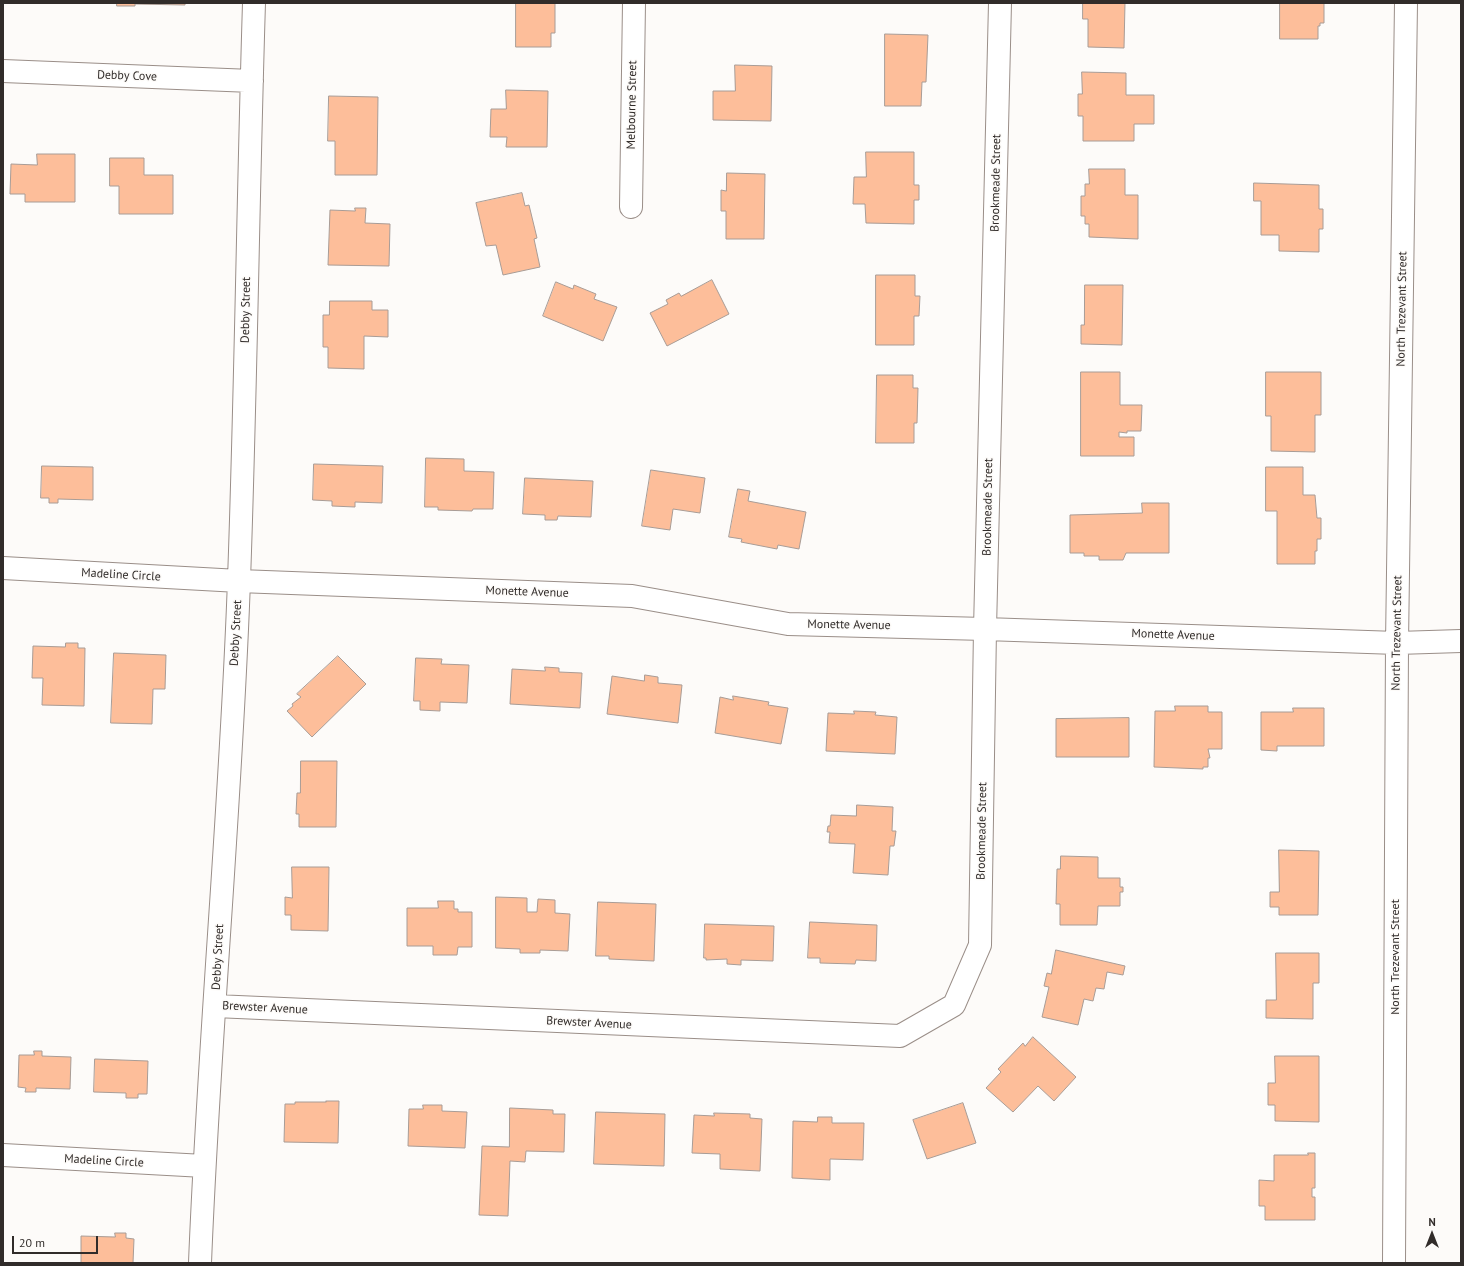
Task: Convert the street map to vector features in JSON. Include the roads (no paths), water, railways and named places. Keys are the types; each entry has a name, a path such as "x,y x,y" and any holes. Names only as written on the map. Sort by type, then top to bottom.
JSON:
{"street":[{"name":"Debby Street","path":"200,1263 204,1166 215,1006 239,581 254,3"},
{"name":"Melbourne Street","path":"631,207 634,3"},
{"name":"Brookmeade Street","path":"954,1005 980,945 985,628 1000,3"},
{"name":"North Trezevant Street","path":"1394,1263 1397,643 1406,3"},
{"name":"Debby Cove","path":"3,70 252,81"},
{"name":"Madeline Circle","path":"3,568 239,581"},
{"name":"Monette Avenue","path":"239,581 632,596 788,624 985,628 1397,643 1461,642"},
{"name":"Brewster Avenue","path":"215,1006 900,1036 954,1005"},
{"name":"Madeline Circle","path":"3,1155 204,1166"}]}
